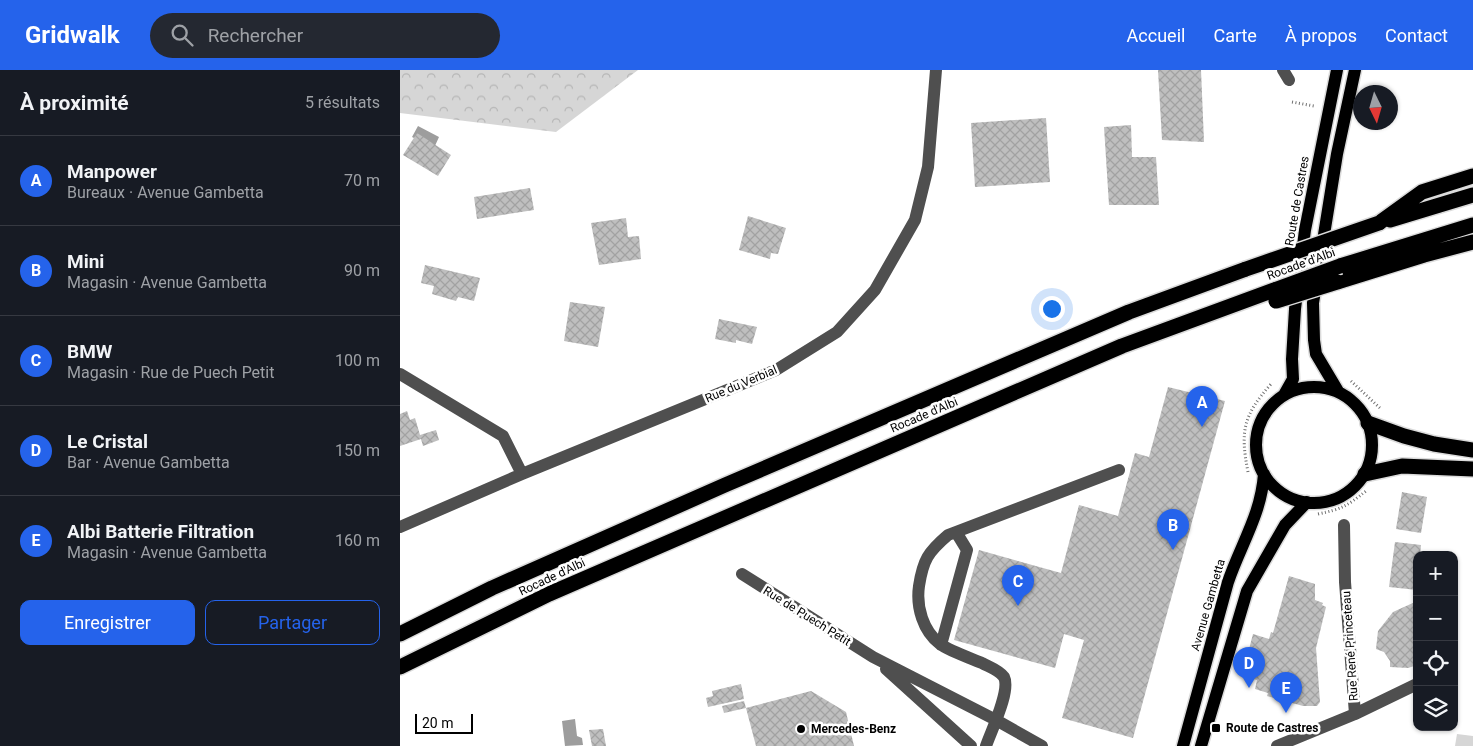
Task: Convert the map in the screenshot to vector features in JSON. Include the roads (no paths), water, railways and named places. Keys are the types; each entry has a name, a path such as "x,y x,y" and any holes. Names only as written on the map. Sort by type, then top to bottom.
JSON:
{"highway":[{"path":"1379,223 1422,192 1473,176"},
{"name":"Rocade d'Albi","path":"400,634 492,588 743,477 1129,312 1379,223 1473,195"},
{"name":"Rocade d'Albi","path":"400,667 549,594 1122,346 1276,295 1340,266 1473,224"},
{"path":"1276,295 1337,282 1473,242"},
{"path":"1368,423 1434,444 1473,450"},
{"path":"1367,481 1402,466 1473,468"}],"main road":[{"name":"Route de Castres","path":"1284,395 1293,378 1296,309 1305,230 1337,70"},
{"path":"1338,391 1316,354 1313,303 1337,154 1355,70"},
{"path":"1318,387 1338,391 1354,402 1368,423 1372,444 1367,481 1352,488 1343,495 1324,502 1307,502 1288,496 1273,486 1264,474 1257,455 1257,435 1260,423 1271,405 1284,395 1303,388 1318,387"},
{"name":"Avenue Gambetta","path":"1183,746 1228,582 1258,511 1263,492 1264,474"},
{"path":"1201,746 1247,591 1285,525 1307,502"},
{"path":"1190,746 1217,649 1218,616"}],"street":[{"name":"Rue du Verbial","path":"400,527 522,474 776,370 837,332 875,290 915,220 928,166 936,70"},
{"path":"400,374 503,436 522,474"},
{"path":"986,746 1005,695 1006,684 996,669 941,645 930,635 923,622 918,591 925,561 934,547 948,535 1119,470"},
{"name":"Rue René Princeteau","path":"1277,746 1355,714 1345,582 1344,524"},
{"path":"941,645 967,550 956,532"},
{"name":"Rue de Puech Petit","path":"742,574 873,657 996,720 1042,746"},
{"name":"Rue de Puech Petit","path":"873,657 971,746"},
{"path":"1355,714 1413,686"}],"place":[{"name":"Manpower","path":"1202,427"},
{"name":"Mini","path":"1173,550"},
{"name":"BMW","path":"1018,606"},
{"name":"Le Cristal","path":"1249,688"},
{"name":"Albi Batterie Filtration","path":"1286,713"},
{"name":"Route de Castres","path":"1216,728"},
{"name":"Mercedes-Benz","path":"801,729"}]}
